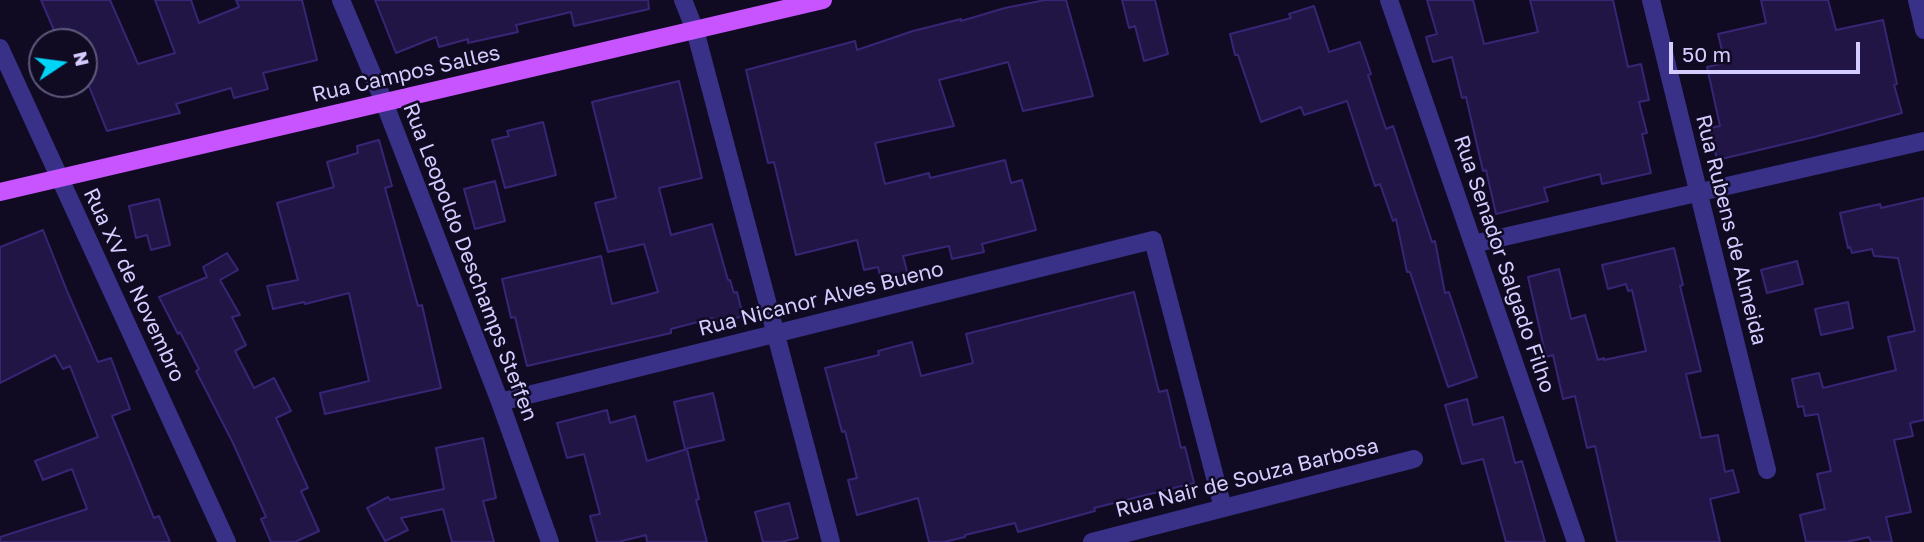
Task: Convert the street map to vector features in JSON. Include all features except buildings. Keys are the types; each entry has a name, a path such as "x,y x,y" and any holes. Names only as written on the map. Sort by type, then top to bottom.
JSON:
{"main road":[{"name":"Rua Campos Salles","path":"0,192 823,0"}],"street":[{"name":"Rua Leopoldo Deschamps Steffen","path":"341,0 384,102 500,402 550,542"},
{"path":"683,0 695,30 831,542"},
{"name":"Rua Senador Salgado Filho","path":"1389,0 1576,542"},
{"name":"Rua Rubens de Almeida","path":"1651,0 1767,470"},
{"path":"1917,0 1924,30"},
{"name":"Rua XV de Novembro","path":"0,48 227,542"},
{"path":"1473,244 1924,141"},
{"name":"Rua Nicanor Alves Bueno","path":"500,402 1153,240 1223,508"},
{"name":"Rua Nair de Souza Barbosa","path":"1092,542 1414,459"}]}
